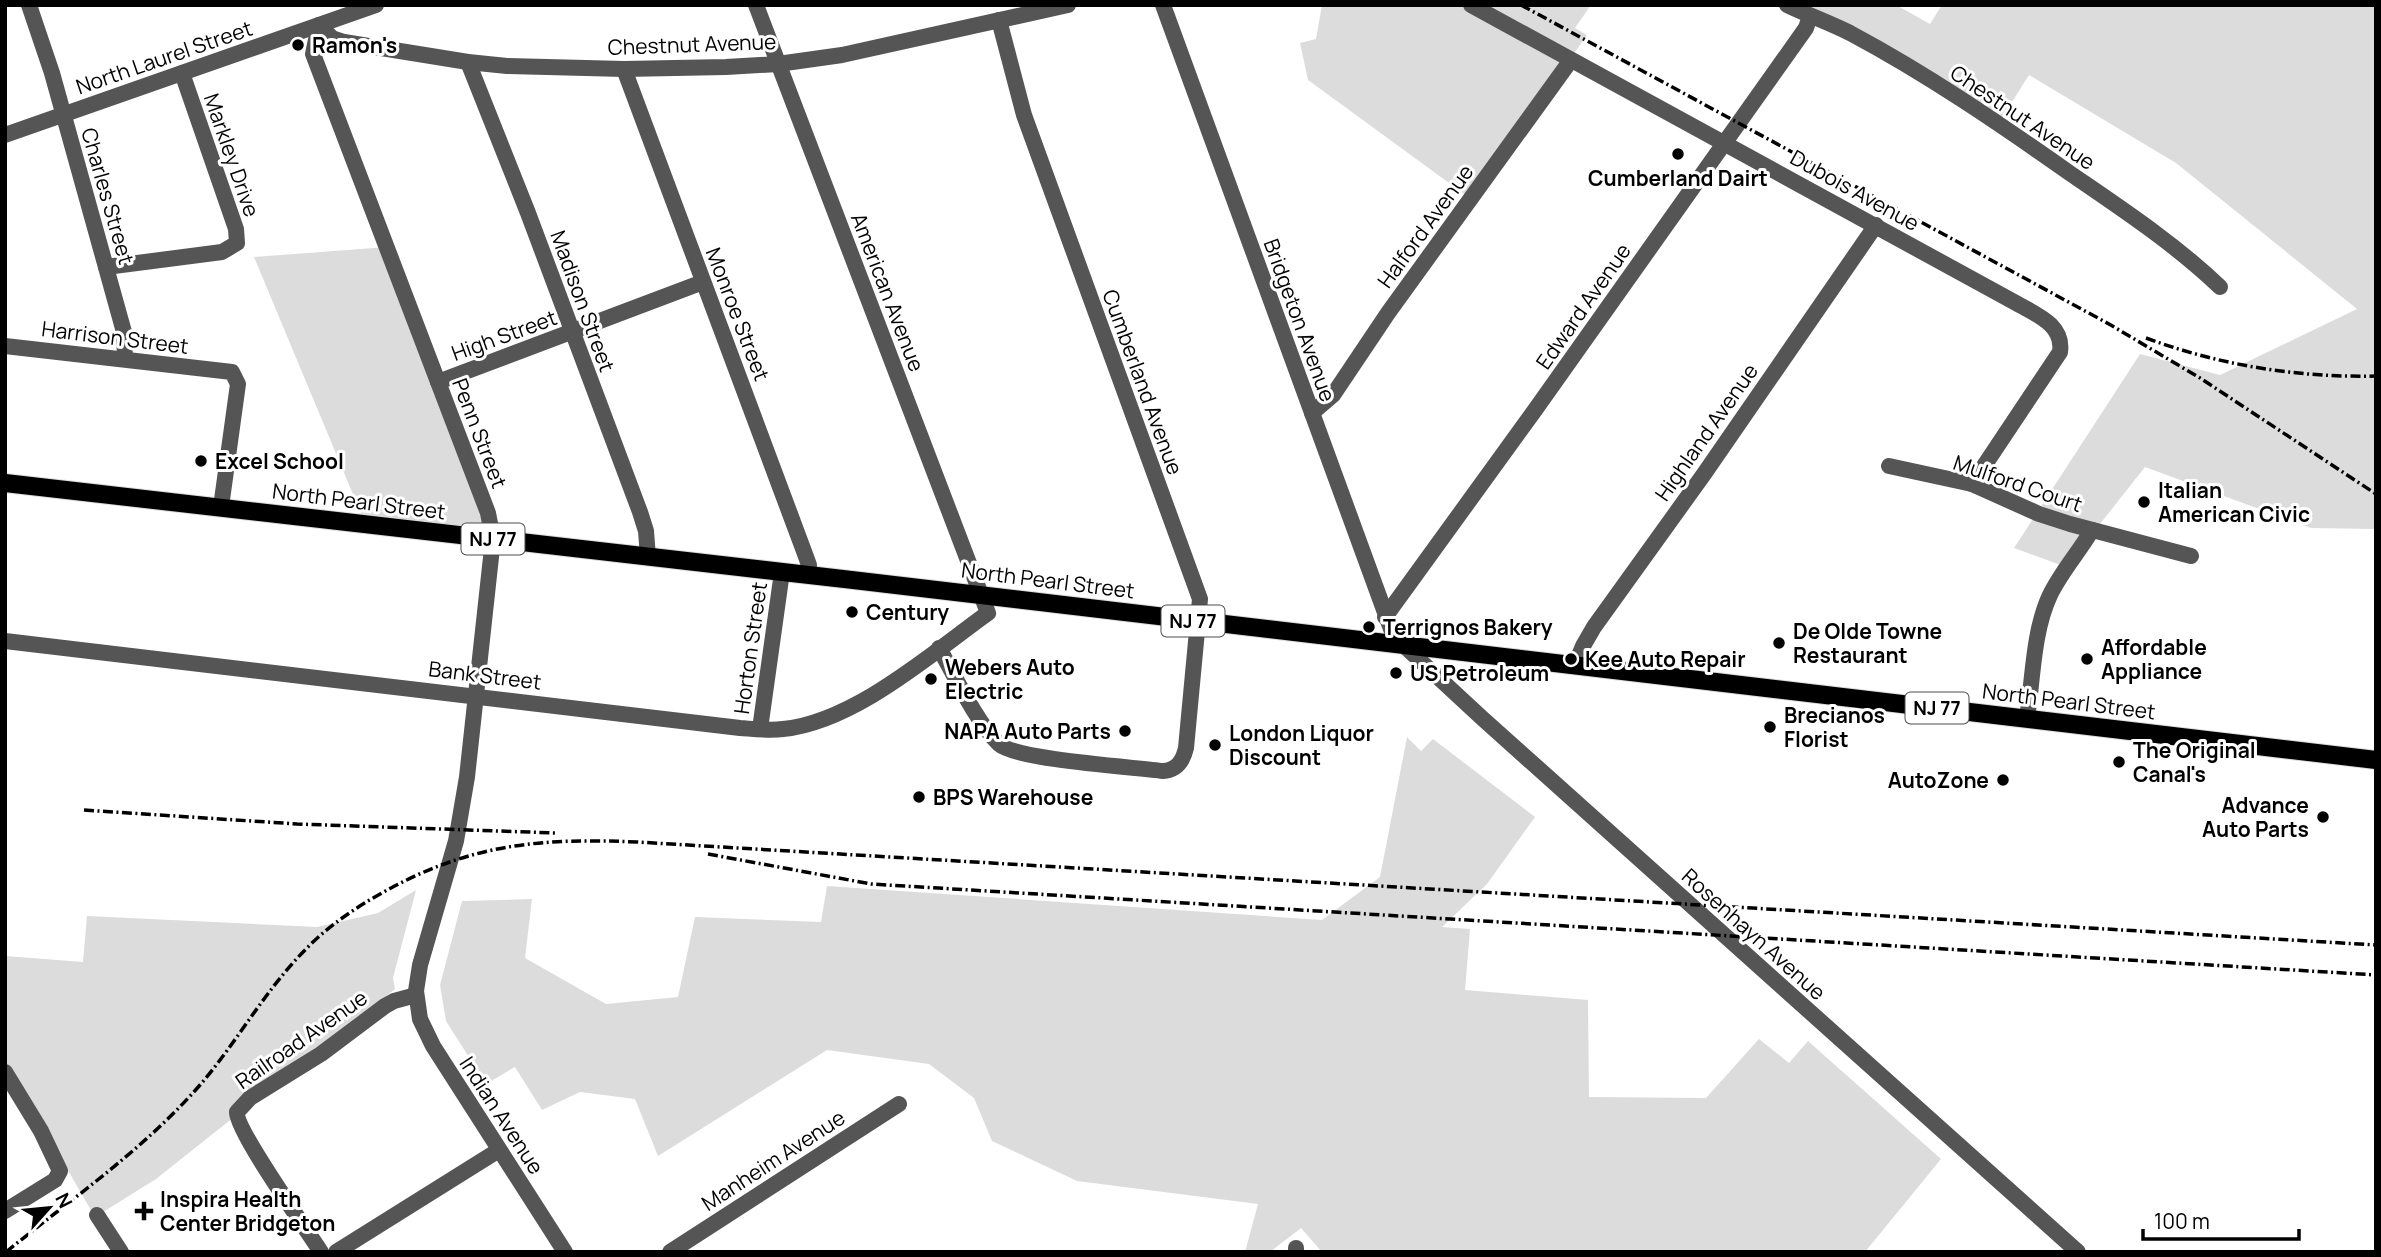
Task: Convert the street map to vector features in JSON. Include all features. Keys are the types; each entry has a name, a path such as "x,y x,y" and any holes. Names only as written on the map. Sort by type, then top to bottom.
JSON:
{"main road":[{"name":"North Pearl Street","path":"5,483 981,594 2376,760"}],"street":[{"name":"Charles Street","path":"29,5 63,113 124,332 125,359"},
{"name":"North Laurel Street","path":"5,135 376,5"},
{"name":"American Avenue","path":"756,5 981,594"},
{"name":"Chestnut Avenue","path":"319,25 332,38 344,42 468,62 507,66 624,69 778,64 842,55 1068,5"},
{"name":"Bridgeton Avenue","path":"1163,5 1385,617 1404,645"},
{"name":"Dubois Avenue","path":"1471,5 1876,225 2052,326 2060,337 2060,352 1972,484"},
{"name":"Chestnut Avenue","path":"1787,5 1850,33 1998,124 2133,217 2220,287"},
{"name":"Edward Avenue","path":"1385,617 1806,29 1810,16"},
{"name":"Cumberland Avenue","path":"939,648 985,725 1007,750 1031,756 1163,771 1169,771 1180,764 1186,748 1200,599 1024,115 999,20"},
{"name":"Penn Street","path":"319,25 313,43 313,54 488,513 493,539 467,777 456,841 420,965 416,995"},
{"name":"Halford Avenue","path":"1312,414 1333,395 1388,313 1571,60"},
{"name":"Madison Street","path":"468,62 528,213 640,512 646,531 648,557"},
{"name":"Monroe Street","path":"624,69 805,554 809,565 808,575"},
{"name":"Markley Drive","path":"106,267 222,252 237,243 236,229 182,73"},
{"name":"Highland Avenue","path":"1575,665 1594,627 1704,474 1876,225"},
{"name":"High Street","path":"438,382 703,282"},
{"name":"Harrison Street","path":"5,346 232,372 238,384 221,507"},
{"name":"Mulford Court","path":"1889,467 1972,484 2039,514 2191,556"},
{"path":"2027,719 2037,630 2044,609 2051,593 2092,530"},
{"name":"Horton Street","path":"760,729 782,572"},
{"name":"Bank Street","path":"5,641 782,730 835,714 894,680 988,613 981,594"},
{"name":"Rosenhayn Avenue","path":"1404,645 2078,1252"},
{"name":"Railroad Avenue","path":"321,1252 236,1115 250,1098 342,1040 394,1000 416,995"},
{"name":"Indian Avenue","path":"416,995 425,1031 565,1252"},
{"path":"5,1072 41,1131 56,1160 59,1173 55,1180 5,1211"},
{"name":"Manheim Avenue","path":"670,1252 900,1104"},
{"path":"335,1252 499,1150"},
{"path":"97,1215 121,1252"}],"shaded area":[{"path":"1322,5 1591,5 1575,28 1587,35 1471,199 1308,80 1300,43 1316,39"},
{"path":"1795,5 1896,5 1930,24 1942,5 2376,5 2376,529 2311,528 2145,467 2066,567 2014,548 2140,354 2220,375 2357,309 2176,163 2029,75 1998,124"},
{"path":"387,247 493,539 365,523 254,257"},
{"path":"1407,737 1421,751 1433,739 1535,817 1487,884 1442,927 1470,929 1465,990 1588,1000 1589,1097 1706,1098 1759,1039 1789,1063 1808,1041 1941,1159 1865,1252 1322,1252 1301,1228 1270,1252 1245,1252 1258,1204 1077,1181 992,1141 974,1098 929,1064 827,1050 658,1156 635,1099 580,1092 542,1110 515,1067 486,1084 446,1021 440,985 462,901 532,899 525,958 606,1004 678,997 695,917 821,922 827,886 1322,920 1380,877"},
{"path":"416,890 393,978 395,989 156,1179 95,1217 5,1062 5,956 83,962 87,916 317,927 378,913"}],"railway":[{"path":"1521,5 2109,324 2200,378 2376,494"},
{"path":"2146,338 2202,356 2259,368 2317,375 2376,376"},
{"path":"84,810 297,824 556,833"},
{"path":"6,1252 125,1157 170,1117 206,1078 290,966 325,931 368,901 422,873 481,853 540,843 637,842 2376,945"},
{"path":"708,854 871,884 2376,975"}],"place":[{"name":"Ramon's","path":"298,45"},
{"name":"Cumberland Dairt","path":"1678,154"},
{"name":"Excel School","path":"201,461"},
{"name":"Italian American Civic","path":"2144,502"},
{"name":"Century","path":"852,612"},
{"name":"Terrignos Bakery","path":"1369,627"},
{"name":"De Olde Towne Restaurant","path":"1779,643"},
{"name":"Kee Auto Repair","path":"1571,659"},
{"name":"Affordable Appliance","path":"2087,659"},
{"name":"US Petroleum","path":"1396,673"},
{"name":"Webers Auto Electric","path":"931,679"},
{"name":"Brecianos Florist","path":"1770,727"},
{"name":"NAPA Auto Parts","path":"1125,731"},
{"name":"London Liquor Discount","path":"1215,745"},
{"name":"The Original Canal's","path":"2119,762"},
{"name":"AutoZone","path":"2003,780"},
{"name":"BPS Warehouse","path":"919,797"},
{"name":"Advance Auto Parts","path":"2323,817"},
{"name":"Inspira Health Center Bridgeton","path":"144,1211"}]}
